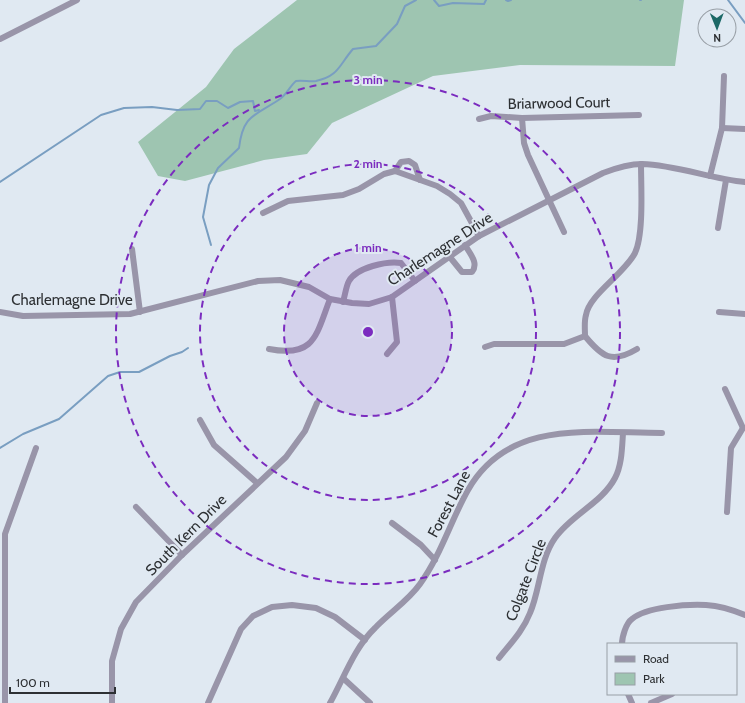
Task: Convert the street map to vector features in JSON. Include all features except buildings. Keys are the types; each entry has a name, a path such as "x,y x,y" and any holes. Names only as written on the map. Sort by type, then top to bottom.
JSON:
{"street":[{"path":"0,39 77,0"},
{"path":"710,176 722,128 724,76"},
{"name":"Briarwood Court","path":"479,119 491,116 522,118 639,115"},
{"path":"522,118 524,143 564,232"},
{"path":"722,128 745,129"},
{"path":"396,171 401,162 409,161 415,165 420,180"},
{"path":"637,350 621,357 606,356 596,350 585,336 586,314 592,300 623,272 635,252 640,239 642,164"},
{"name":"Charlemagne Drive","path":"0,312 23,316 130,314 258,280 280,280 309,288 330,299 369,304 392,297 479,236 603,173 622,166 642,164 726,180 745,182"},
{"path":"263,213 288,201 343,195 359,189 384,174 396,171 444,190 461,203 479,236"},
{"path":"718,228 726,180"},
{"path":"449,256 462,272 468,274 472,272 475,269 474,261 465,246"},
{"path":"132,249 140,312"},
{"path":"344,302 348,281 359,272 380,265 394,262 402,264 415,281"},
{"path":"387,354 397,342 392,297"},
{"path":"269,349 282,351 296,350 308,346 315,337 330,299"},
{"path":"719,312 745,314"},
{"path":"485,347 494,344 564,344 585,336"},
{"path":"725,389 744,428 731,448 727,512"},
{"name":"South Kern Drive","path":"112,703 112,661 120,629 136,602 182,555 286,457 305,431 317,403"},
{"path":"200,420 214,445 257,483"},
{"name":"Forest Lane","path":"330,703 344,679 358,649 374,628 420,584 435,560 467,491 476,476 489,462 512,446 540,436 575,432 662,432"},
{"name":"Colgate Circle","path":"499,658 519,635 530,614 546,560 554,539 568,523 603,493 615,478 621,459 623,433"},
{"path":"5,703 2,534 36,448"},
{"path":"136,507 182,555"},
{"path":"392,523 421,545 435,560"},
{"path":"208,703 241,629 253,616 272,607 292,605 316,608 335,617 365,640"},
{"path":"622,643 622,638 631,619 650,609 707,605 731,609 745,615"},
{"path":"344,679 370,703"},
{"path":"651,703 670,695"}],"green space":[{"path":"297,0 684,0 675,66 520,65 433,76 332,123 307,154 264,160 185,181 158,176 138,142 206,87 234,49"}],"waterway":[{"path":"211,245 203,217 209,185 218,168 239,148 241,137 247,122 257,113 282,97 296,81 316,81 324,79 338,69 353,49 376,46 397,24 405,6 416,0"},
{"path":"434,0 439,6 453,3 484,4 486,0"},
{"path":"506,0 511,0"},
{"path":"728,0 745,23"},
{"path":"0,182 101,115 124,108 152,107 177,110 200,109 206,101 217,101 228,108 240,102 253,101 255,111 259,110"},
{"path":"0,448 23,434 59,419 108,376 120,372 139,372 188,348"}]}
